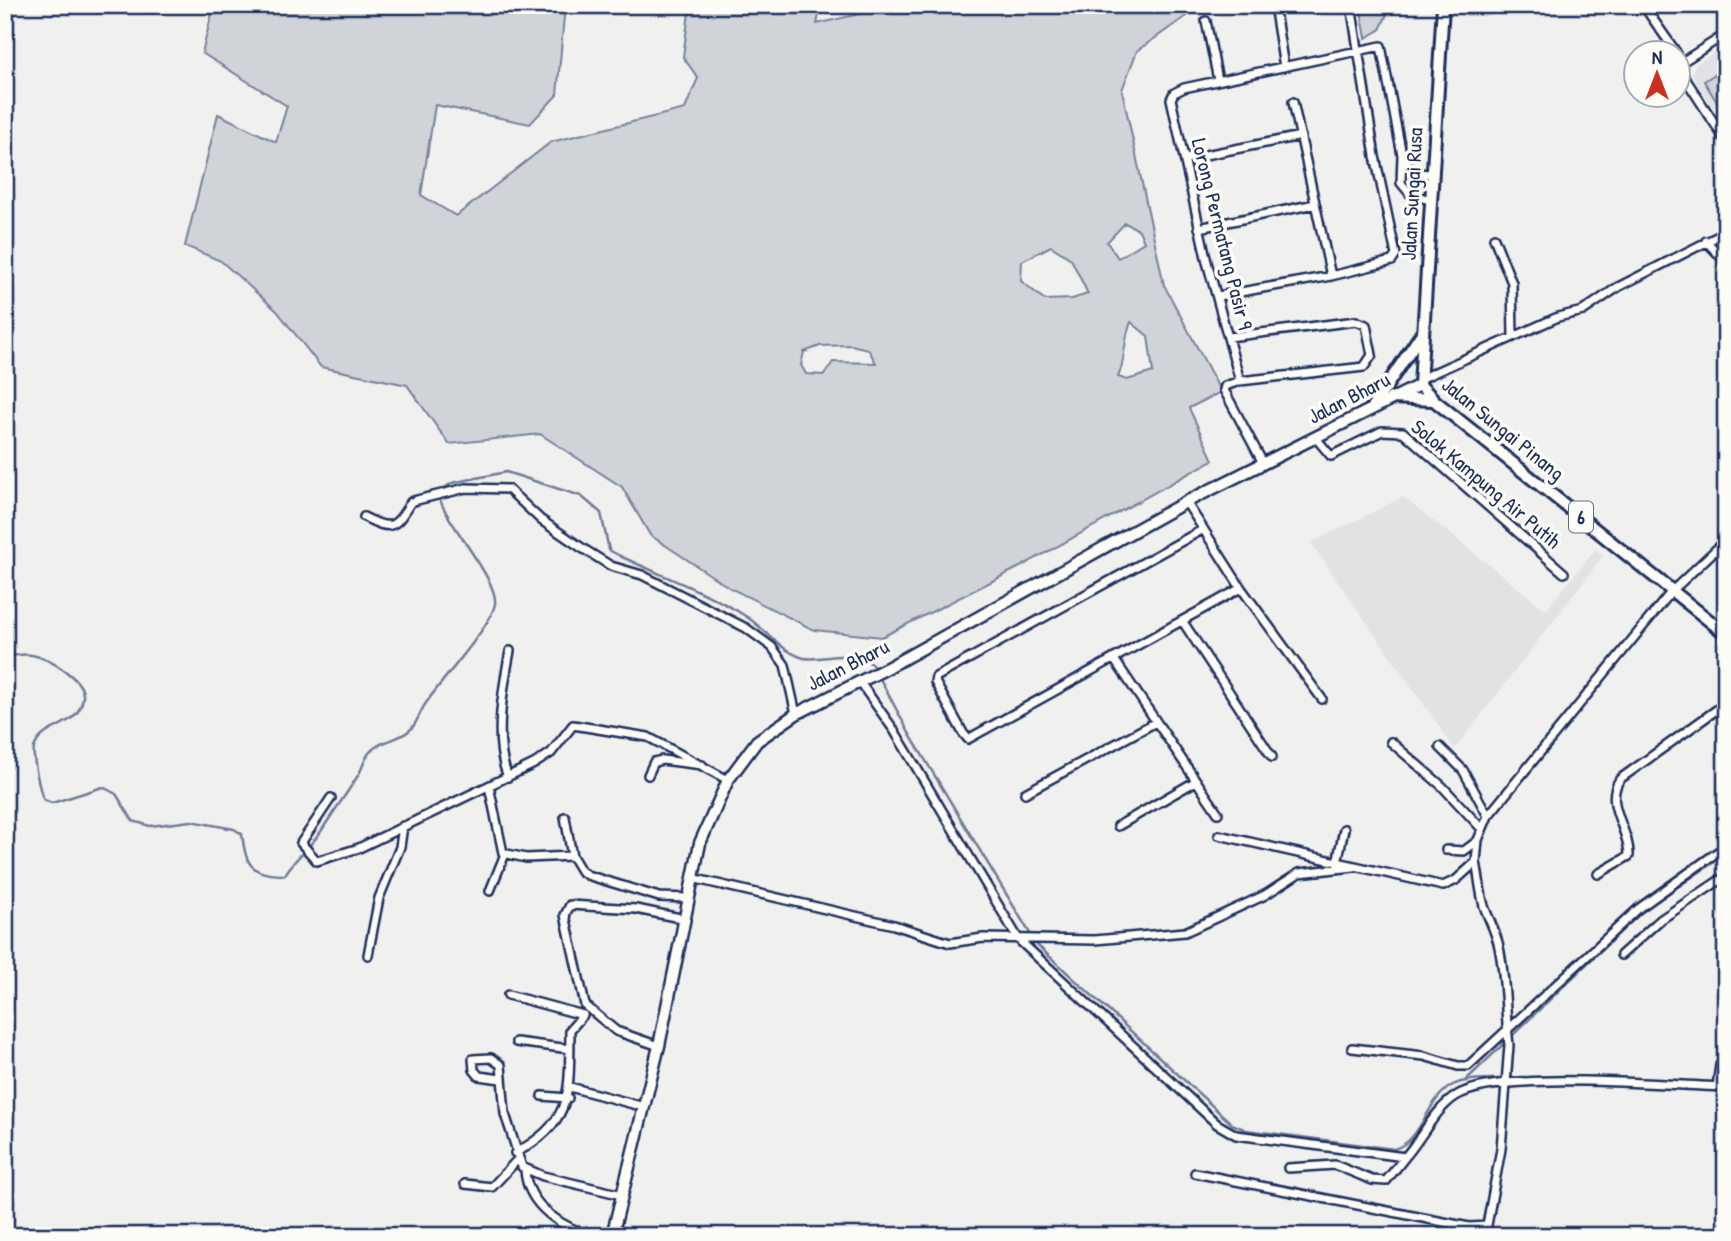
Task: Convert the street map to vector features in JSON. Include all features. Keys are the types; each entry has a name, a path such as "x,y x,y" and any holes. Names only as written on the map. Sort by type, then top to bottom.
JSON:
{"main road":[{"name":"Jalan Sungai Rusa","path":"1420,382 1443,5"},
{"path":"1371,408 1424,331"},
{"name":"Jalan Bharu","path":"612,1236 659,1046 692,878 706,824 728,780 757,741 796,714 887,668 1186,502 1420,382"},
{"name":"Jalan Sungai Pinang","path":"1420,382 1436,401 1726,634"},
{"path":"1391,398 1436,401"}],"street":[{"path":"1274,5 1284,67"},
{"path":"1218,296 1331,276 1392,261 1396,255 1375,156 1351,5"},
{"path":"1643,5 1666,38"},
{"path":"1681,5 1686,9 1691,5"},
{"path":"1206,21 1218,80 1381,46 1402,155 1401,183 1412,195 1431,200"},
{"path":"1692,51 1726,34"},
{"name":"Lorong Permatang Pasir 9","path":"1218,80 1184,88 1172,96 1199,228 1240,381"},
{"path":"1692,89 1726,141"},
{"path":"1293,102 1331,276"},
{"path":"1185,159 1301,136"},
{"path":"1402,155 1414,173 1433,174"},
{"path":"1199,228 1315,204"},
{"path":"1420,382 1558,317 1583,311 1618,287 1726,232"},
{"path":"1494,238 1512,283 1513,337"},
{"path":"1706,241 1726,262"},
{"path":"1228,337 1356,321 1366,325 1369,335 1372,355 1364,367 1227,384 1224,390 1263,463"},
{"name":"Solok Kampung Air Putih","path":"1315,437 1331,456 1382,431 1402,432 1564,573"},
{"path":"363,517 380,525 390,526 401,520 411,502 474,488 508,489 541,520 601,560 618,569 642,575 746,628 783,659 796,714"},
{"path":"1186,502 1241,588 1322,699"},
{"path":"1202,530 942,672 935,682 968,739 1241,588"},
{"path":"1485,1236 1501,1149 1506,1081 1507,994 1500,950 1495,929 1484,904 1476,863 1481,828 1672,591 1726,540"},
{"path":"1183,622 1272,757"},
{"path":"508,776 501,756 502,703 510,651"},
{"path":"1114,659 1218,813"},
{"path":"859,681 894,730 1019,940 1227,1131 1246,1138 1405,1157"},
{"path":"1598,874 1629,856 1628,840 1614,802 1614,793 1620,779 1726,703"},
{"path":"1025,793 1156,722"},
{"path":"331,798 301,846 321,861 359,848 547,757 570,727 577,724 648,737 728,780"},
{"path":"1391,742 1442,786 1481,828"},
{"path":"1440,747 1463,770 1488,816"},
{"path":"648,775 654,762 662,760 702,765"},
{"path":"1118,827 1196,781"},
{"path":"489,786 499,846 505,854 526,858 572,856"},
{"path":"565,817 572,856 581,872 659,897 688,898"},
{"path":"368,955 379,898 400,847 403,826"},
{"path":"1336,871 1344,829"},
{"path":"1219,835 1443,886 1456,880 1476,863"},
{"path":"1446,850 1470,849 1478,840"},
{"path":"1352,1048 1424,1056 1464,1067 1507,1035 1638,909 1726,846"},
{"path":"490,891 505,854"},
{"path":"692,878 894,925 943,942 983,938 1039,940 1150,937 1185,932 1254,901 1299,873 1354,867"},
{"path":"1621,955 1660,920 1726,876"},
{"path":"659,1046 622,1035 594,1014 583,1001 565,924 568,906 636,909 685,919"},
{"path":"508,995 583,1015 594,1014"},
{"path":"465,1184 492,1187 517,1156 546,1134 568,1098 571,1025 583,1015"},
{"path":"516,1042 570,1049"},
{"path":"1288,1168 1335,1165 1372,1180 1386,1181 1455,1096 1482,1086 1506,1081 1720,1085 1720,1065 1726,1056"},
{"path":"501,1079 480,1076 474,1070 473,1059 481,1057 499,1062 501,1079 505,1114 517,1156 525,1170 528,1184 548,1214 570,1229 596,1236"},
{"path":"570,1087 644,1107"},
{"path":"542,1096 568,1098"},
{"path":"525,1170 622,1195"},
{"path":"1195,1173 1469,1227 1487,1226"},
{"path":"1724,1236 1726,1224"}],"shaded area":[{"path":"214,5 565,5 557,95 530,124 435,105 421,195 456,216 551,142 685,109 698,78 683,57 690,5 821,5 817,24 897,5 1202,5 1137,51 1122,90 1164,285 1221,392 1189,408 1213,460 1020,567 882,637 814,630 730,588 650,535 622,487 540,434 449,444 407,385 321,367 277,311 221,261 185,246 218,114 276,142 287,106 202,53","holes":["1125,223 1139,230 1144,242 1118,258 1107,242","1051,246 1071,259 1088,294 1072,299 1045,300 1021,281 1022,261","1131,322 1148,336 1153,372 1127,380 1118,377","851,345 868,349 876,363 833,362 824,375 806,374 801,365 804,352 820,346"]},
{"path":"1360,5 1391,5 1380,30 1366,38"},
{"path":"1726,45 1726,129 1692,75 1695,65"},
{"path":"1726,67 1726,117 1704,81"},
{"path":"1403,497 1546,610 1596,549 1603,556 1455,749 1311,543"}],"waterway":[{"path":"5,657 29,654 47,660 64,670 82,690 80,708 75,715 45,734 34,748 44,800 52,803 103,787 116,794 133,821 150,826 191,821 234,829 242,834 248,861 252,866 274,875 285,875 313,842 359,774 369,753 378,745 405,734 412,727 426,703 485,626 491,614 495,604 488,579 448,516 438,492 452,483 506,472 581,496 601,513 609,550 732,608 796,655 813,659 861,657 875,669"},
{"path":"878,675 909,733 1037,945 1232,1124 1246,1130 1394,1149 1411,1138 1435,1101 1451,1086 1474,1080 1516,1079"},
{"path":"1465,1081 1641,912 1726,854"},
{"path":"1554,1078 1726,1083"}]}
